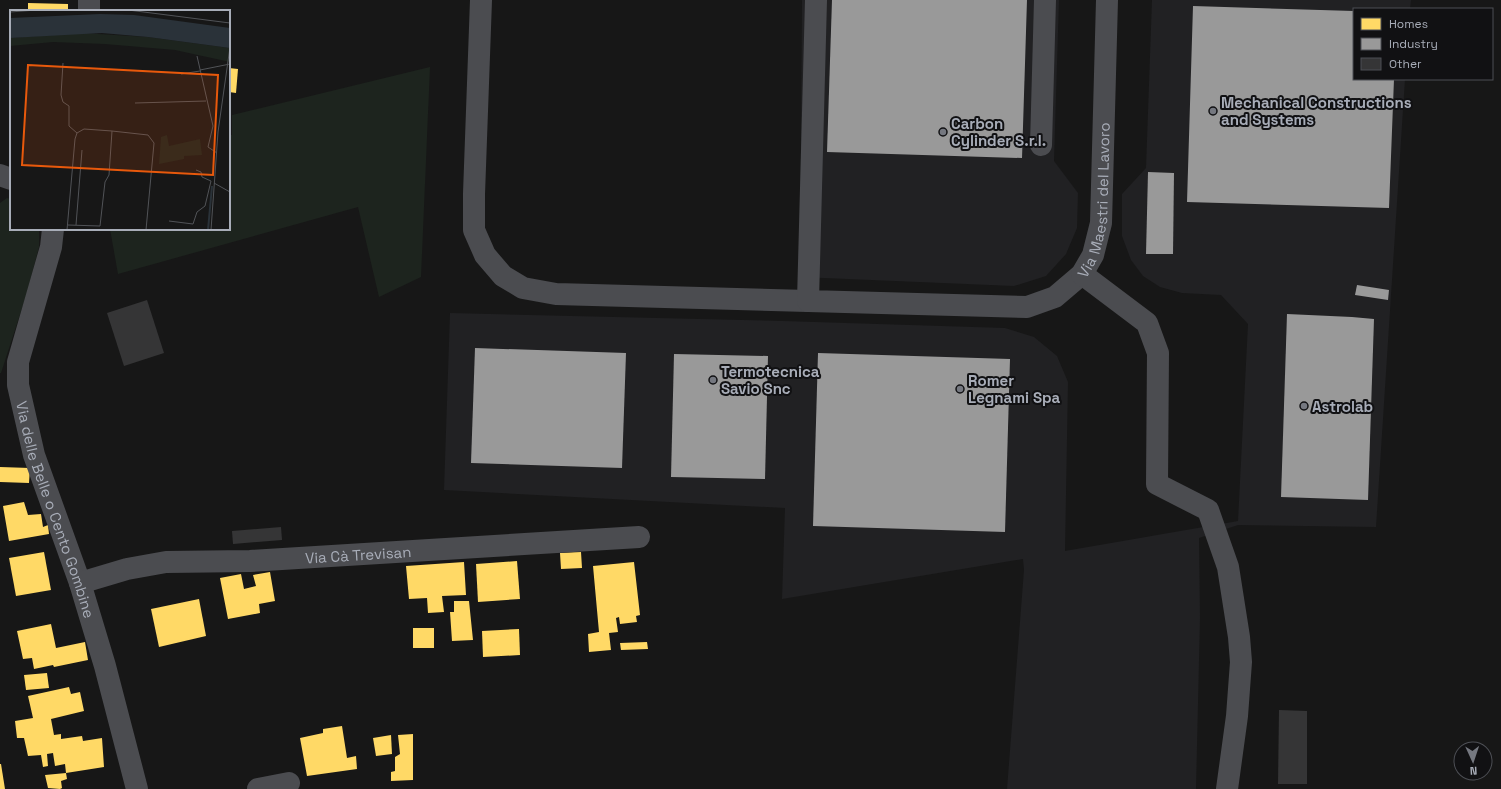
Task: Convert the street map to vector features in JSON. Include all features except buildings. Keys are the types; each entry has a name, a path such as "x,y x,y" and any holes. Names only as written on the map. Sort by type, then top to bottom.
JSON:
{"street":[{"path":"481,0 474,186 474,230 485,255 503,276 523,288 556,294 1027,307 1055,297 1082,274"},
{"path":"808,302 816,0"},
{"path":"1041,145 1045,0"},
{"name":"Via Maestri del Lavoro","path":"1107,0 1101,223 1093,255 1082,274 1147,323 1158,353 1157,484 1208,510 1228,567 1239,637 1241,662 1237,716 1227,789"},
{"path":"0,174 10,178"},
{"name":"Via delle Belle o Cento Gombine","path":"53,230 51,248 18,362 17,373 21,402 34,455 80,583 105,666 138,789"},
{"name":"Via Cà Trevisan","path":"80,583 127,569 166,562 250,561 639,537"},
{"path":"258,789 289,783"}],"shaded area":[{"path":"802,0 1059,0 1054,161 1078,193 1077,228 1066,254 1046,276 1014,286 800,277"},
{"path":"1152,0 1411,0 1410,8 1353,8 1353,80 1405,80 1376,527 1238,525 1199,538 1200,618 1196,789 1007,789 1024,570 1023,559 782,599 785,508 444,490 450,313 1005,328 1034,337 1057,356 1068,382 1065,551 1238,521 1248,324 1221,295 1182,293 1160,287 1143,276 1131,260 1122,236 1122,194 1146,168"},
{"path":"430,67 421,277 379,297 358,207 118,274 110,230 230,230 230,135 232,135 232,115"},
{"path":"7,198 10,199 10,230 39,230 39,247 26,296 1,373 0,373 0,203"}],"place":[{"name":"Mechanical Constructions and Systems","path":"1213,111"},
{"name":"Carbon Cylinder S.r.l.","path":"943,132"},
{"name":"Termotecnica Savio Snc","path":"713,380"},
{"name":"Romer Legnami Spa","path":"960,389"},
{"name":"Astrolab","path":"1304,406"}]}
